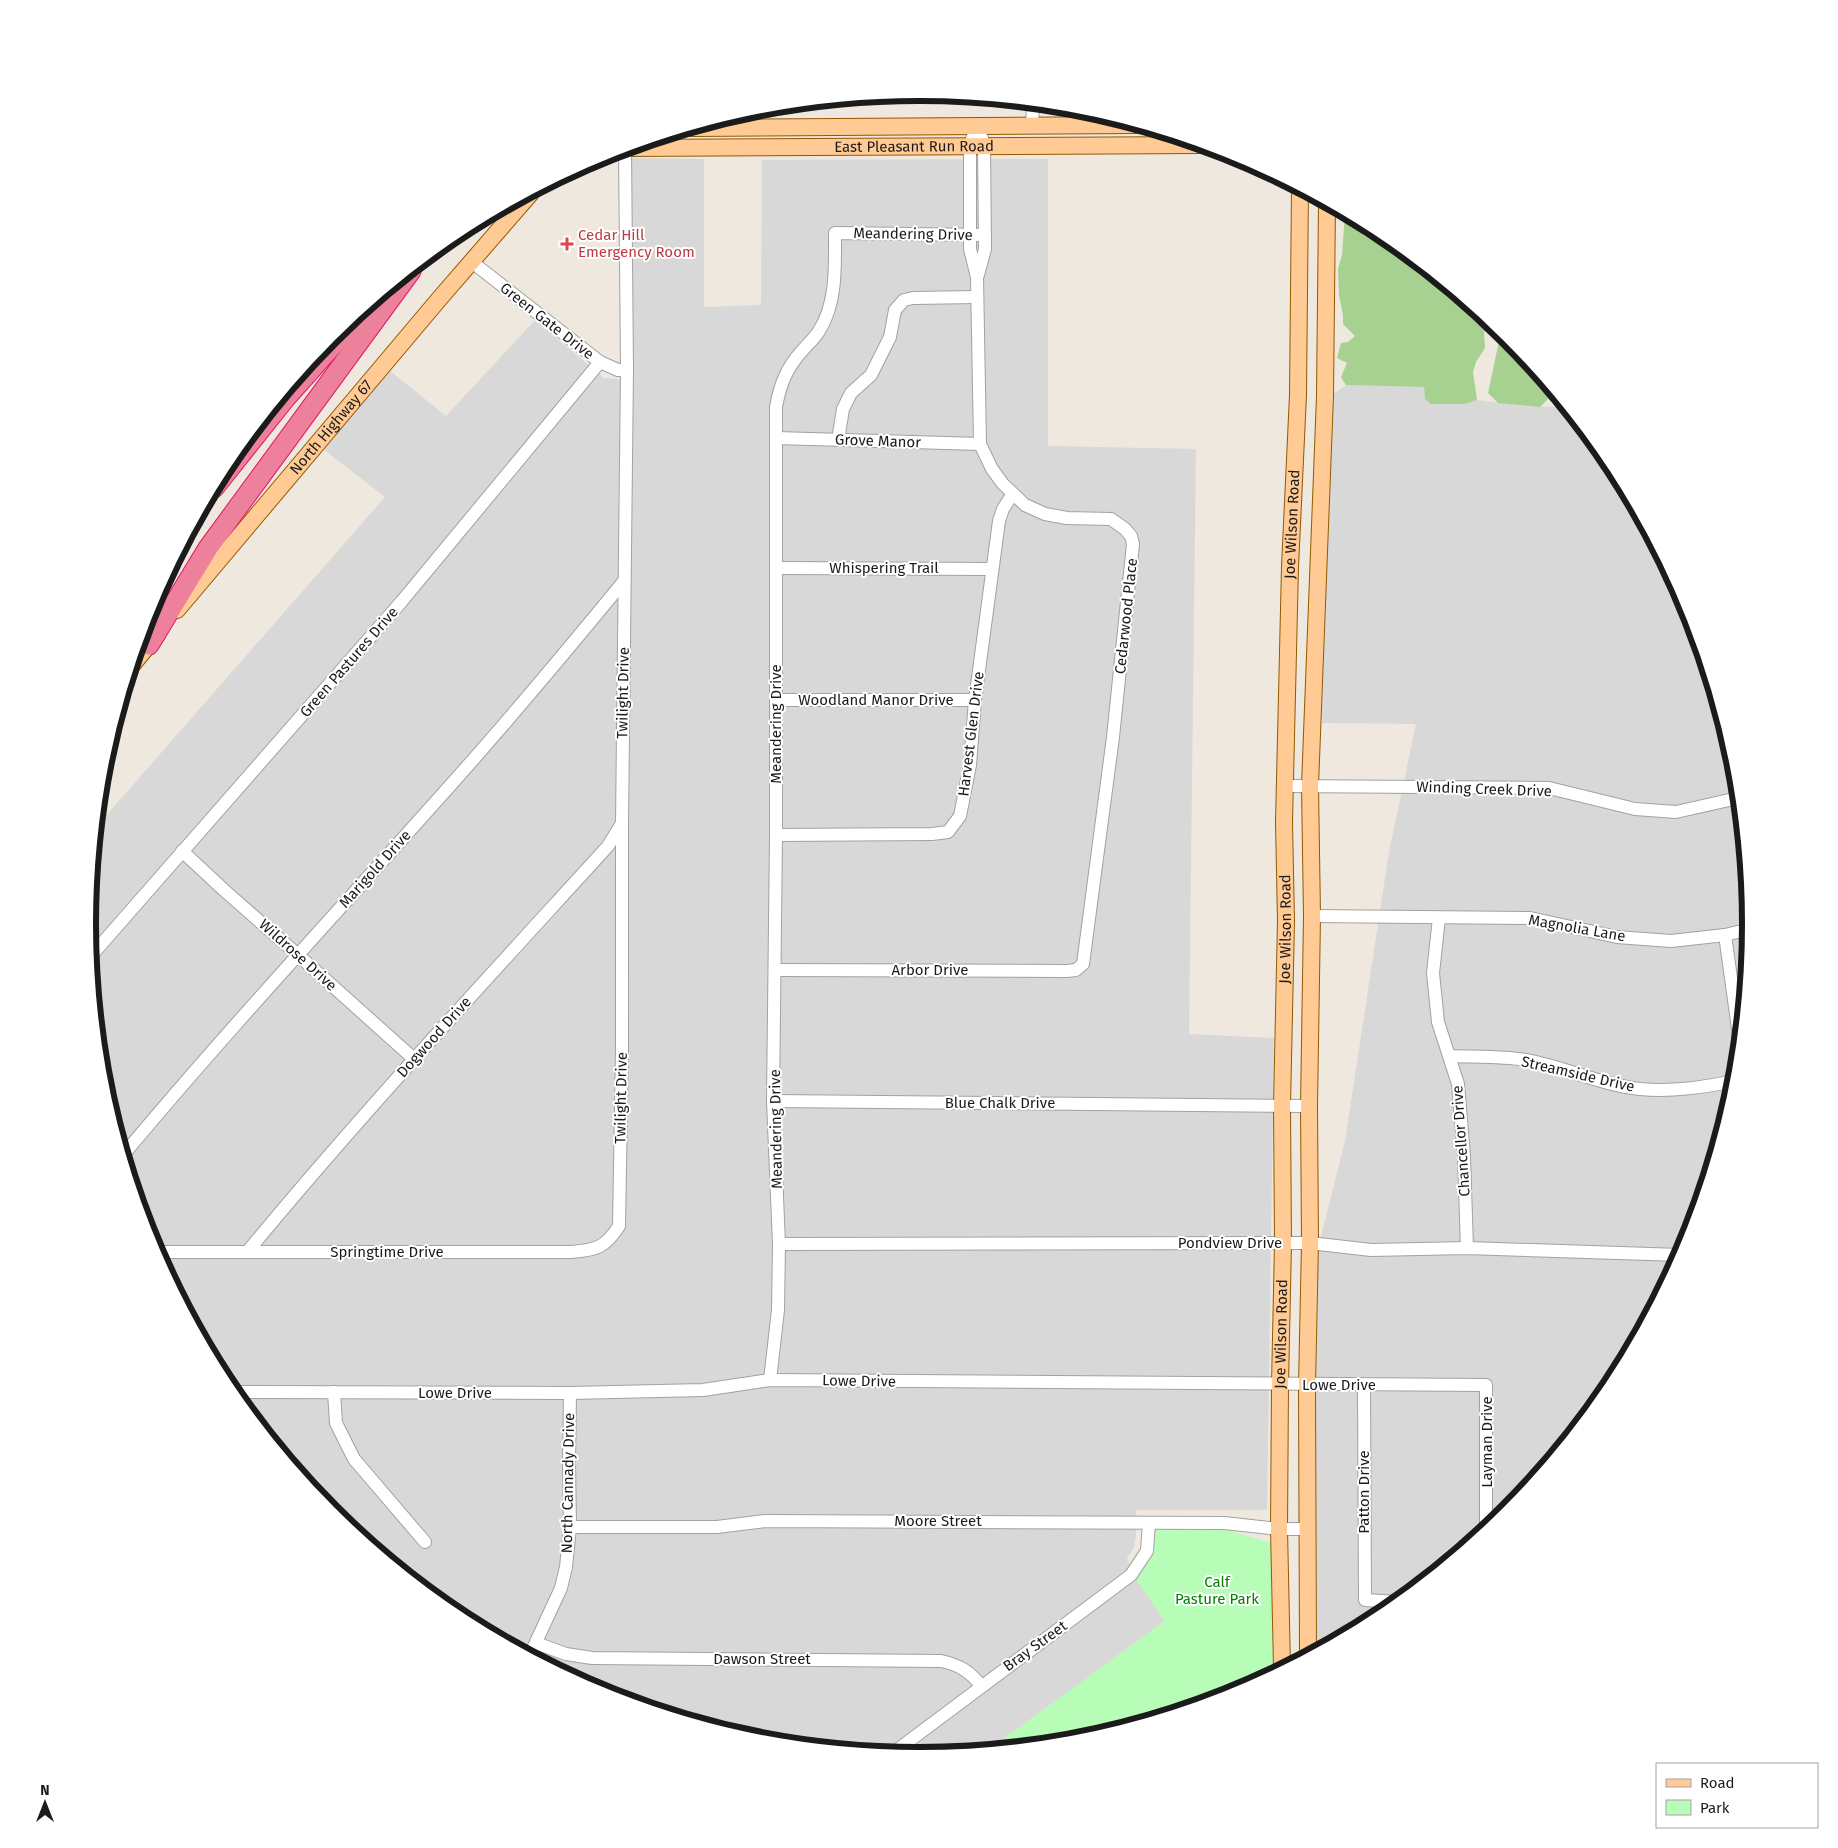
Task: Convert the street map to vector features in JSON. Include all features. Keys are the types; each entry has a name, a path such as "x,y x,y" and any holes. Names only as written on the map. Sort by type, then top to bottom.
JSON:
{"highway":[{"path":"149,645 208,548 400,286"}],"main road":[{"name":"East Pleasant Run Road","path":"711,128 1115,125"},
{"name":"East Pleasant Run Road","path":"647,148 1183,145"},
{"name":"Joe Wilson Road","path":"1282,1662 1280,1385 1284,1243 1282,1106 1286,921 1284,822 1290,567 1298,395 1300,195"},
{"name":"North Highway 67","path":"143,652 440,298 522,204"},
{"name":"Joe Wilson Road","path":"1308,1649 1306,1529 1312,916 1310,786 1325,396 1327,209"}],"street":[{"path":"1032,109 1032,125"},
{"path":"977,125 977,145"},
{"name":"Cedarwood Place","path":"977,145 970,249 977,277 980,444 992,468 1012,495 1025,505 1045,514 1067,518 1111,519 1125,529 1131,536 1133,544 1113,737 1083,964"},
{"name":"Cedarwood Place","path":"977,145 985,235 985,249 977,277"},
{"name":"Twilight Drive","path":"612,1236 619,1226 620,1216 627,370 626,156"},
{"name":"Meandering Drive","path":"770,1380 778,1310 779,1244 773,1101 776,835 776,407 786,372 819,331 829,308 834,284 835,233 985,235"},
{"name":"Green Gate Drive","path":"472,262 600,362 618,370 627,370"},
{"path":"838,440 843,409 851,393 871,375 890,337 895,310 904,300 913,298 978,297"},
{"name":"Green Pastures Drive","path":"97,949 402,601 600,362"},
{"name":"Grove Manor","path":"776,438 980,444"},
{"name":"Harvest Glen Drive","path":"776,835 932,834 948,832 960,816 970,765 975,700 999,521 1003,509 1012,495"},
{"name":"Whispering Trail","path":"776,568 992,569"},
{"name":"Marigold Drive","path":"128,1149 298,954 457,778 624,581"},
{"name":"Woodland Manor Drive","path":"776,700 975,700"},
{"name":"Winding Creek Drive","path":"1286,786 1548,788 1635,809 1676,812 1732,799"},
{"name":"Dogwood Drive","path":"248,1251 302,1185 608,846 622,824"},
{"name":"Wildrose Drive","path":"182,851 414,1060"},
{"name":"Magnolia Lane","path":"1312,916 1530,918 1617,937 1671,941 1725,935 1742,931"},
{"name":"Chancellor Drive","path":"1439,918 1433,974 1438,1022 1458,1084 1464,1147 1467,1248"},
{"path":"1725,935 1737,1013"},
{"name":"Arbor Drive","path":"775,970 1076,970 1083,964"},
{"name":"Streamside Drive","path":"1450,1056 1524,1060 1640,1089 1690,1089 1726,1083"},
{"name":"Blue Chalk Drive","path":"773,1101 1309,1106"},
{"name":"Springtime Drive","path":"165,1252 571,1252 592,1251 603,1246 612,1236"},
{"name":"Pondview Drive","path":"779,1244 1310,1243 1371,1250 1467,1248 1672,1255"},
{"name":"Lowe Drive","path":"243,1392 570,1393 703,1390 770,1380 1486,1385"},
{"name":"Patton Drive","path":"1364,1385 1365,1600 1386,1601"},
{"name":"Layman Drive","path":"1486,1385 1486,1520"},
{"path":"334,1392 336,1423 354,1459 425,1542"},
{"name":"North Cannady Drive","path":"533,1649 560,1588 566,1567 570,1527 568,1462 570,1393"},
{"name":"Moore Street","path":"570,1527 717,1527 766,1521 1149,1522 1224,1523 1280,1529 1306,1529"},
{"name":"Bray Street","path":"901,1746 1131,1575 1147,1551 1149,1522"},
{"name":"Dawson Street","path":"533,1649 592,1658 942,1660 965,1669 972,1674 981,1686"}],"shaded area":[{"path":"632,158 704,159 704,307 761,305 762,160 1048,159 1048,446 1196,449 1189,1034 1274,1038 1267,1510 1136,1510 1134,1547 1127,1558 1135,1578 1165,1621 998,1743 919,1747 865,1745 812,1740 758,1731 706,1719 604,1684 555,1662 508,1637 462,1608 418,1577 337,1506 266,1425 206,1335 181,1288 159,1239 124,1137 112,1085 103,1031 98,978 96,924 103,819 385,497 323,449 389,370 446,416 535,320 604,378 631,380"},
{"path":"1346,385 1424,387 1425,399 1465,404 1477,400 1524,406 1559,407 1572,423 1632,513 1657,560 1679,609 1698,660 1714,711 1726,763 1735,817 1740,870 1742,924 1740,978 1735,1031 1726,1085 1714,1137 1679,1239 1657,1288 1632,1335 1572,1425 1501,1506 1420,1577 1376,1608 1317,1644 1314,1264 1345,1141 1389,852 1416,724 1322,723 1323,592 1332,395"}],"green space":[{"path":"1344,220 1420,271 1486,328 1484,333 1485,348 1476,362 1473,372 1477,400 1465,404 1431,404 1425,399 1424,387 1346,385 1341,377 1347,363 1337,358 1341,343 1348,342 1355,336 1343,324 1338,269 1342,255"},
{"path":"1499,341 1545,391 1548,399 1540,407 1498,403 1488,393"},
{"name":"Calf Pasture Park","path":"1159,1527 1219,1528 1276,1544 1277,1665 1234,1684 1132,1719 1080,1731 998,1743 1165,1621 1135,1578 1154,1532"}],"place":[{"name":"Cedar Hill Emergency Room","path":"567,244"}]}
